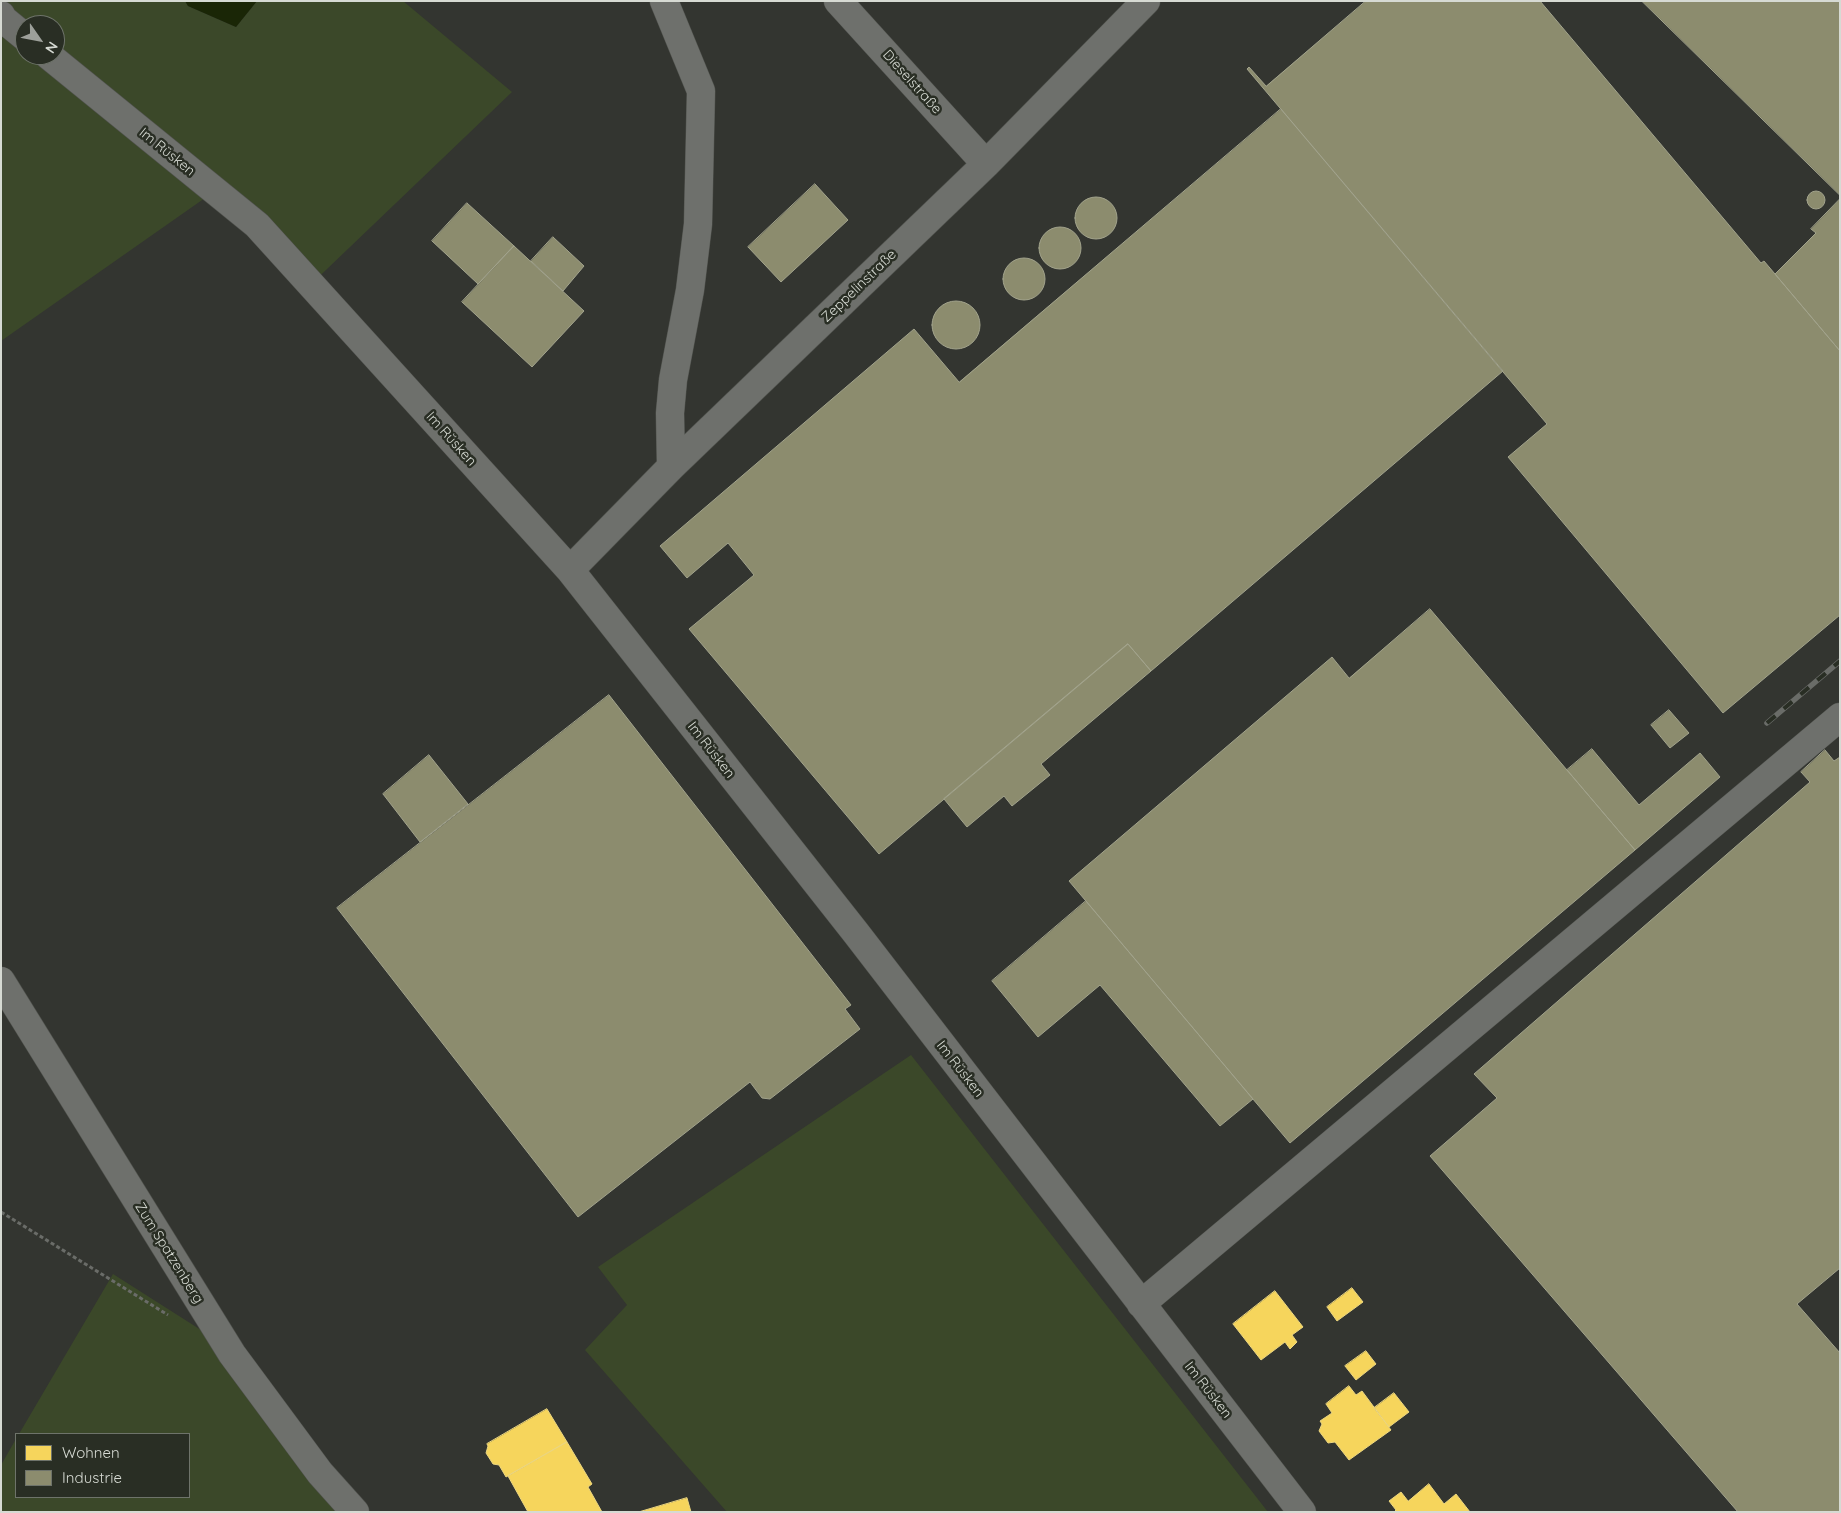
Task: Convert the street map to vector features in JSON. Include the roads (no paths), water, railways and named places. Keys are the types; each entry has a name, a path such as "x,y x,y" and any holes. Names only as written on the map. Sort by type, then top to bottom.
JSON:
{"street":[{"path":"664,1 701,91 698,224 690,290 673,380 670,413 671,467"},
{"name":"Dieselstraße","path":"838,1 986,164"},
{"name":"Zeppelinstraße","path":"570,570 671,467 986,164 1146,1"},
{"path":"1,15 3,19 15,28"},
{"name":"Im Rüsken","path":"60,65 257,225 570,570 856,933 1302,1512"},
{"path":"1141,1304 1840,717"},
{"name":"Zum Spatzenberg","path":"1,981 232,1354 320,1473 355,1512"}],"railway":[{"path":"1767,723 1840,661"}]}
